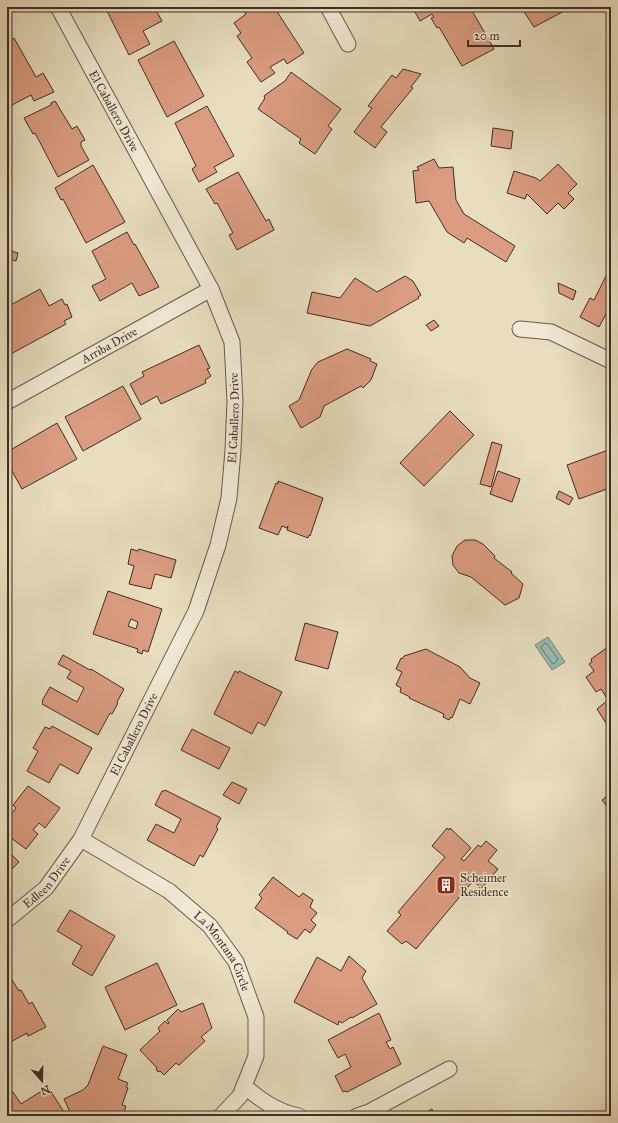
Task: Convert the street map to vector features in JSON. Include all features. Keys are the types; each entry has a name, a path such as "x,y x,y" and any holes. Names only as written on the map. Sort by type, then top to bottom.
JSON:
{"street":[{"name":"El Caballero Drive","path":"58,7 211,289 232,342 235,401 229,498 218,545 196,611 81,839"},
{"path":"328,7 348,44"},
{"name":"Arriba Drive","path":"7,402 211,289"},
{"path":"520,329 551,332 611,361"},
{"name":"Edleen Drive","path":"7,920 46,888 81,839"},
{"name":"La Montana Circle","path":"81,839 169,891 210,926 236,962 256,1016 256,1056 240,1096 221,1116"},
{"path":"357,1116 369,1112 448,1069"},
{"path":"244,1086 268,1105 288,1114 299,1116"}],"water":[{"path":"548,637 565,662 552,670 535,645"}],"building":[{"path":"105,7 154,7 162,21 143,31 150,44 129,55"},
{"path":"241,7 274,7 304,53 287,64 284,59 270,67 275,73 261,82 247,62 252,58 237,36 241,33 234,23 246,14"},
{"path":"412,7 466,7 468,10 471,9 494,49 462,66 439,27 437,28 431,18 434,17 432,14 420,21"},
{"path":"521,7 569,7 570,8 534,27"},
{"path":"14,38 36,77 43,73 54,92 34,101 31,95 12,105 7,97 7,42"},
{"path":"174,41 204,96 167,117 138,60"},
{"path":"403,69 421,74 411,87 413,88 381,127 387,132 375,148 354,132 372,108 368,106 392,75 396,78"},
{"path":"291,72 341,109 328,126 332,129 315,154 299,143 301,139 258,109 265,98 265,95 285,81"},
{"path":"55,101 72,129 77,126 85,140 81,142 81,146 89,160 58,177 35,133 33,134 24,118 51,105 51,103"},
{"path":"207,106 234,156 214,167 217,172 199,182 192,169 196,166 175,123"},
{"path":"493,128 513,131 511,149 491,146"},
{"path":"434,159 439,168 453,167 456,200 464,214 515,246 506,262 467,238 464,243 447,232 429,201 416,203 413,171 419,170 417,167"},
{"path":"558,164 577,184 568,193 574,199 564,209 558,203 547,214 527,194 525,199 507,193 514,171 536,178 540,181"},
{"path":"93,165 125,222 86,243 63,199 61,200 55,188"},
{"path":"238,172 266,221 269,219 274,230 237,250 229,235 233,233 217,203 215,204 206,189"},
{"path":"127,232 159,287 139,296 132,283 100,301 92,286 106,279 92,251"},
{"path":"11,251 18,253 16,261 9,259"},
{"path":"609,270 611,271 611,312 610,314 607,312 599,327 580,317 590,298 594,300"},
{"path":"405,276 413,281 421,295 418,297 419,298 370,326 307,313 312,292 340,298 355,278 377,292"},
{"path":"558,283 576,291 573,300 559,293"},
{"path":"40,289 49,306 62,299 65,305 67,304 72,317 64,321 66,324 7,356 7,307"},
{"path":"434,320 439,326 431,331 426,325"},
{"path":"199,345 210,368 207,369 211,376 205,380 206,383 161,404 157,396 141,405 130,384 144,376 142,372"},
{"path":"347,349 371,359 370,361 377,364 371,380 363,388 361,386 324,406 320,417 301,428 289,406 299,400 312,369 318,362"},
{"path":"123,386 141,419 83,451 65,417"},
{"path":"450,411 474,435 424,486 400,463"},
{"path":"57,423 77,459 22,489 7,462 7,452"},
{"path":"492,442 502,445 491,487 480,484"},
{"path":"611,449 611,492 607,489 579,499 567,465"},
{"path":"498,471 520,479 512,502 490,494"},
{"path":"278,481 323,498 308,538 287,530 288,526 287,528 282,526 278,535 259,528"},
{"path":"559,491 573,498 569,505 556,498"},
{"path":"465,540 475,540 483,544 495,556 494,558 512,572 511,573 523,584 519,598 505,605 471,577 459,573 453,565 452,556 457,546"},
{"path":"131,549 138,551 139,549 176,560 171,578 155,574 151,589 129,584 134,566 128,564"},
{"path":"108,591 162,609 148,652 143,650 142,654 137,652 138,649 93,634","holes":["131,619 138,622 136,629 128,626"]},
{"path":"305,623 338,632 328,669 295,660"},
{"path":"608,647 609,649 611,648 611,731 597,709 608,700 601,689 596,692 586,677 594,671 589,664 592,662 591,659"},
{"path":"426,649 460,667 470,678 480,683 470,704 460,699 452,718 451,717 449,720 443,717 444,714 409,698 410,697 400,692 401,688 396,685 402,672 396,669 401,658 402,659 404,656"},
{"path":"63,655 90,670 91,669 124,689 112,714 110,713 98,735 42,704 42,701 50,687 77,702 84,688 67,678 71,671 58,664"},
{"path":"235,671 238,673 239,671 282,692 265,726 258,722 252,734 214,714"},
{"path":"52,726 92,748 78,774 60,764 49,783 27,771 38,751 33,748 45,727 50,729"},
{"path":"192,729 230,748 219,769 181,750"},
{"path":"232,782 247,789 239,804 223,795"},
{"path":"28,786 60,808 45,828 39,823 33,830 38,834 26,849 7,835 7,820 16,808 13,805"},
{"path":"165,790 221,818 216,827 218,829 203,857 200,855 194,866 147,840 156,824 174,833 181,819 155,805 162,791"},
{"path":"611,793 611,812 602,800"},
{"name":"Scheimer Residence","path":"447,828 449,830 450,828 471,848 461,859 464,861 478,845 481,847 486,841 497,850 488,861 498,869 482,888 473,881 416,949 406,941 402,944 387,931 401,915 398,912 445,857 432,846"},
{"path":"7,850 19,862 7,874"},
{"path":"273,877 299,897 303,893 313,900 310,907 317,913 311,920 316,925 310,933 305,929 297,939 255,908 262,898 259,895"},
{"path":"70,910 115,936 92,976 72,964 82,946 57,931"},
{"path":"349,956 366,971 362,978 377,1004 342,1023 339,1021 338,1025 294,1002 317,957 341,971"},
{"path":"157,963 177,1005 125,1030 105,987"},
{"path":"7,972 19,991 21,990 29,1004 32,1002 46,1027 28,1036 27,1033 7,1044"},
{"path":"203,1003 212,1028 201,1037 205,1041 179,1065 176,1063 164,1075 160,1071 158,1072 156,1069 157,1068 140,1050 160,1031 158,1028 165,1021 168,1024 169,1023 167,1020 178,1009 181,1012"},
{"path":"379,1013 391,1040 386,1042 390,1049 393,1047 401,1064 347,1092 343,1092 335,1076 351,1067 345,1054 338,1058 328,1040"},
{"path":"103,1046 127,1055 118,1079 128,1083 126,1087 128,1088 122,1105 126,1106 123,1116 72,1116 64,1099 83,1090 88,1085"},
{"path":"48,1087 64,1112 57,1116 7,1116 7,1096 13,1092 21,1104"},
{"path":"432,1109 435,1116 420,1116"}],"place":[{"name":"Scheimer Residence","path":"446,885"}]}
